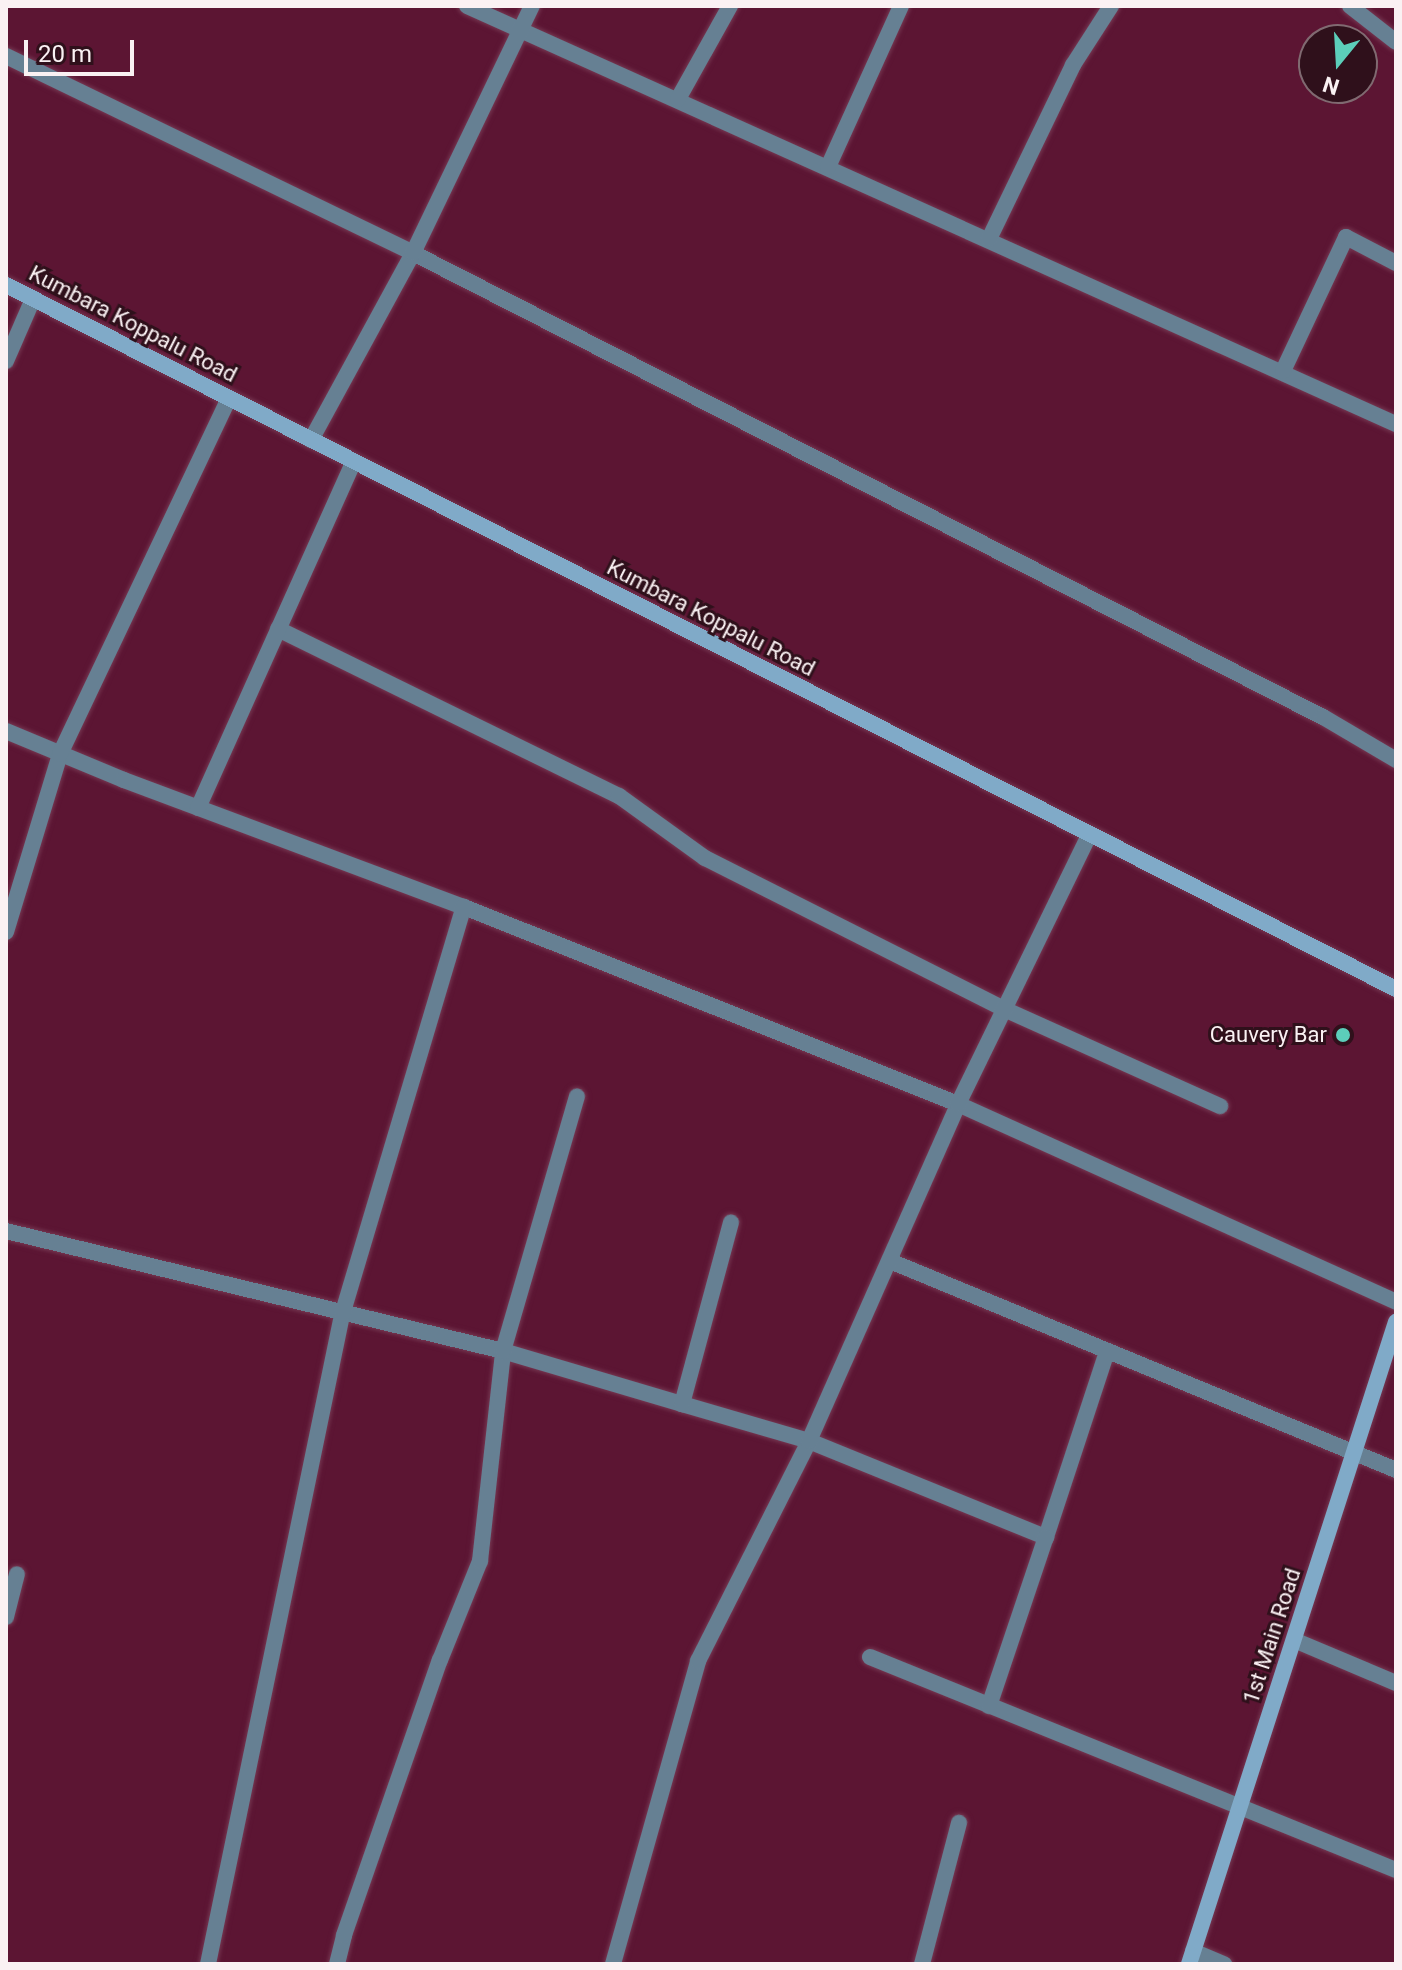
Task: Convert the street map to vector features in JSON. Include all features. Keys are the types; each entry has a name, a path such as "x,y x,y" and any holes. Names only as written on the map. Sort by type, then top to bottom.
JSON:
{"street":[{"path":"467,6 1396,424"},
{"path":"311,440 413,253 532,6"},
{"path":"678,99 730,6"},
{"path":"828,167 901,6"},
{"path":"989,239 1073,65 1111,6"},
{"path":"1350,6 1396,42"},
{"path":"6,56 413,253 1323,717 1396,760"},
{"path":"1283,371 1346,237 1396,263"},
{"name":"Kumbara Koppalu Road","path":"6,285 1396,989"},
{"path":"6,361 33,299"},
{"path":"6,932 60,754 229,398"},
{"path":"198,808 354,461"},
{"path":"278,629 619,796 705,858 1004,1009 1220,1106"},
{"path":"6,731 198,808 464,907 958,1104 1396,1302"},
{"path":"613,1964 698,1661 809,1441 958,1104 1089,835"},
{"path":"208,1964 342,1315 464,907"},
{"path":"337,1964 344,1935 434,1674 480,1561 503,1351 577,1097"},
{"path":"682,1404 731,1223"},
{"path":"6,1231 342,1315 503,1351 809,1441 1046,1537"},
{"path":"890,1261 1396,1470"},
{"name":"1st Main Road","path":"1191,1958 1396,1322"},
{"path":"989,1706 1107,1351"},
{"path":"6,1617 17,1574"},
{"path":"1294,1640 1396,1683"},
{"path":"870,1657 1396,1870"},
{"path":"922,1964 959,1823"},
{"path":"1191,1958 1224,1964"}],"place":[{"name":"Cauvery Bar","path":"1343,1035"}]}
